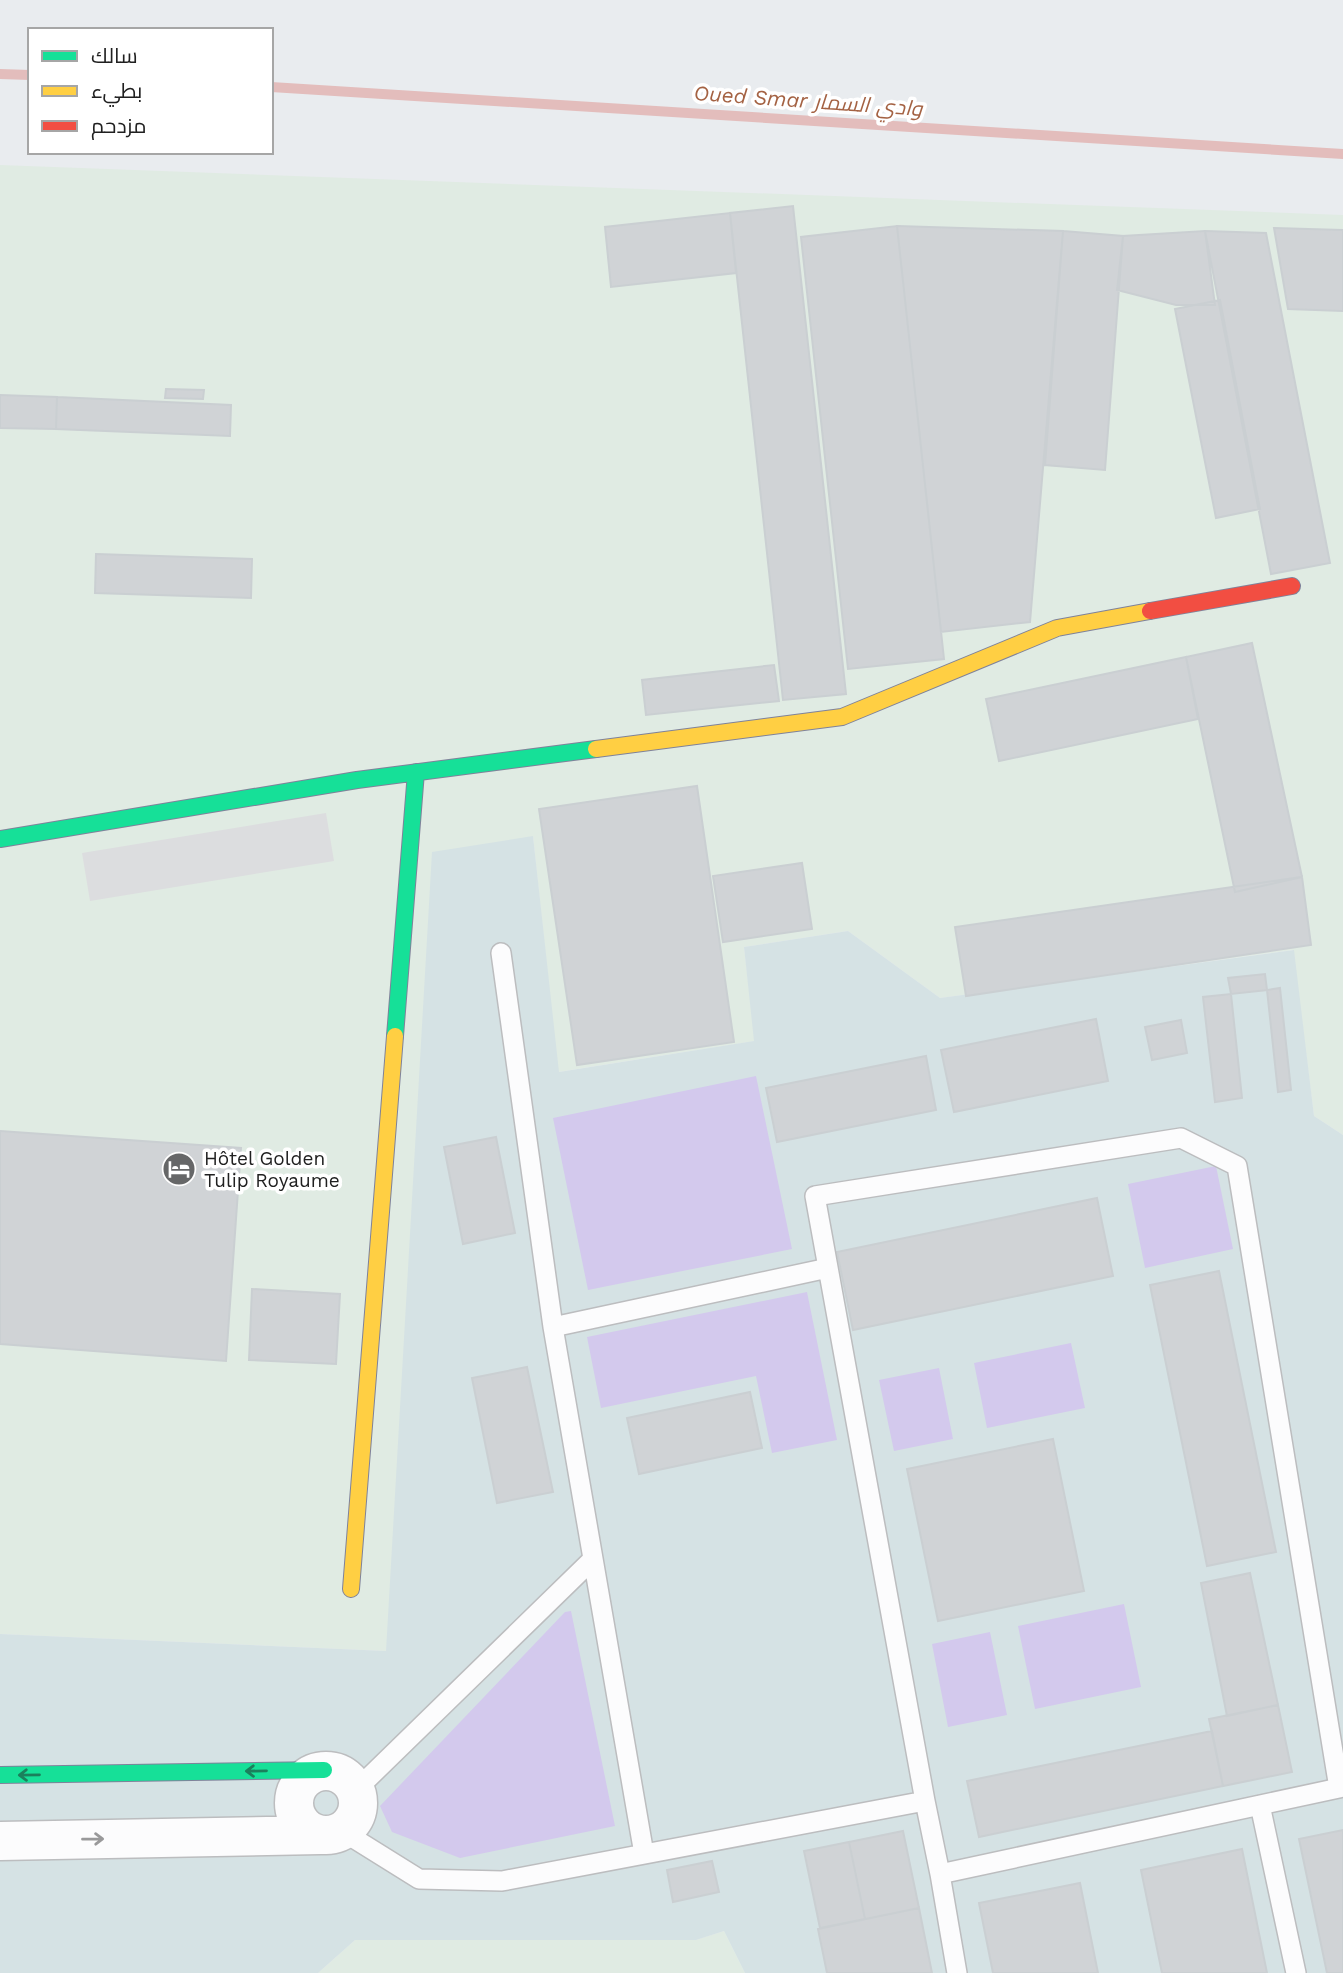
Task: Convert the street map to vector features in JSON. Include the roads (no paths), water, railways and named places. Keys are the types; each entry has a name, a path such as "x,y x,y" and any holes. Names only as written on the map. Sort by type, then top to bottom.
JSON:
{"street":[{"path":"0,839 416,772 842,717 1057,628 1292,586"},
{"path":"351,1589 416,772"},
{"path":"0,1775 340,1780"},
{"path":"331,1833 301,1824 294,1803 304,1779 340,1780"},
{"path":"0,1841 331,1833 357,1814 340,1780"}],"lane":[{"path":"501,953 554,1327 644,1854"},
{"path":"940,1874 1339,1788 1237,1166 1181,1138 815,1196 957,1973"},
{"path":"554,1327 828,1268"},
{"path":"340,1780 593,1559"},
{"path":"331,1833 419,1879 502,1881 925,1801"},
{"path":"1260,1805 1296,1973"}],"waterway":[{"name":"Oued Smar وادي السمار","path":"0,74 28,75"},
{"name":"Oued Smar وادي السمار","path":"273,87 1343,154"}],"place":[{"name":"Hôtel Golden Tulip Royaume","path":"179,1169"}]}
